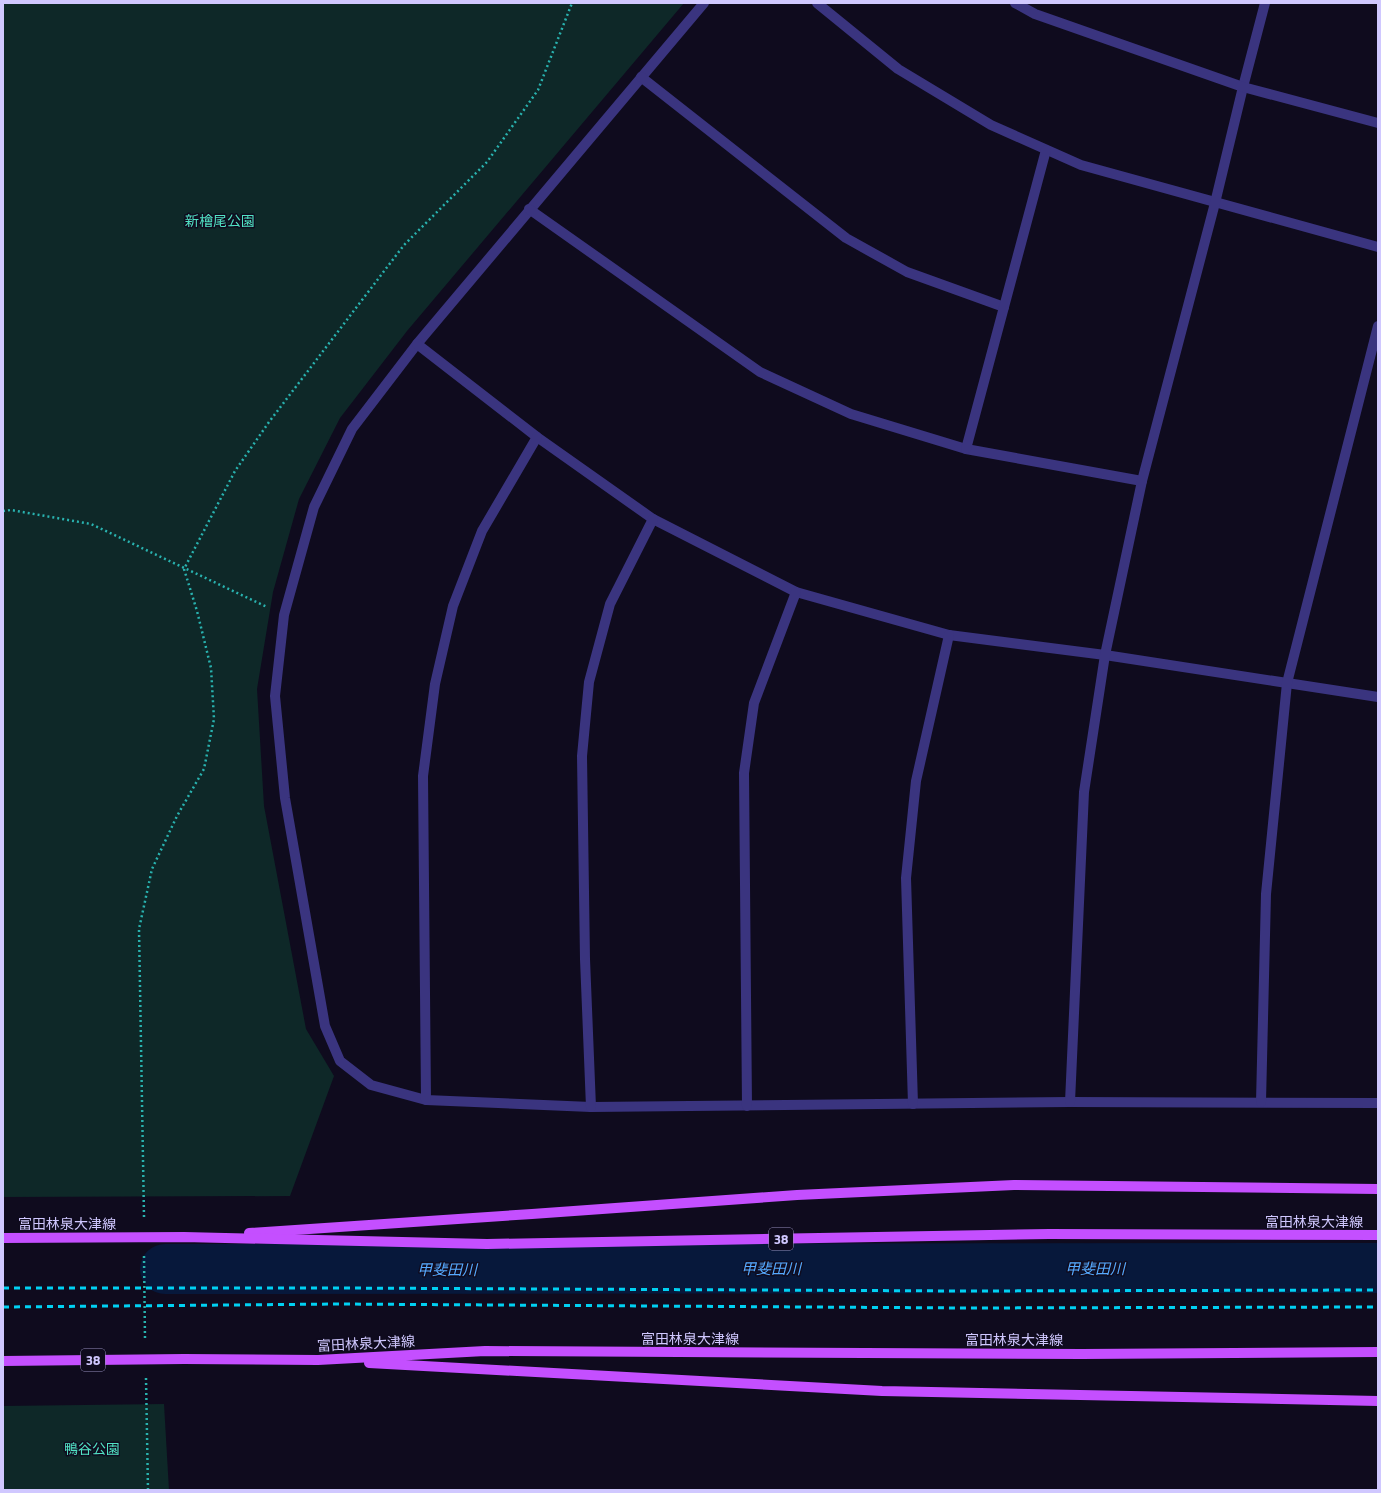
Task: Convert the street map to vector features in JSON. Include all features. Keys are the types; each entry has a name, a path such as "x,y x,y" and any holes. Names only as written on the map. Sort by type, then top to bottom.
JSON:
{"main road":[{"path":"184,1237 797,1195 1014,1184 1378,1189"},
{"name":"富田林泉大津線","path":"3,1238 184,1237 487,1244 1049,1234 1378,1235"},
{"name":"富田林泉大津線","path":"3,1361 184,1359 318,1360 485,1351 1082,1354 1378,1352"},
{"path":"318,1360 882,1391 1378,1400"}],"street":[{"path":"704,3 529,209 417,344 352,429 314,507 284,615 275,696 285,798 325,1026 340,1061 371,1085 426,1100 591,1107 1070,1102 1378,1103"},
{"path":"817,3 898,69 991,125 1046,150 1081,165 1378,247"},
{"path":"1015,3 1035,14 1243,87 1378,123"},
{"path":"1070,1102 1084,792 1105,654 1142,481 1215,203 1265,3"},
{"path":"641,77 846,238 907,272 1004,307"},
{"path":"966,449 1046,150"},
{"path":"529,209 760,372 850,414 966,449 1142,481"},
{"path":"1261,1102 1266,894 1287,683 1378,326"},
{"path":"417,344 537,437 653,519 796,592 950,636 1105,654 1378,697"},
{"path":"426,1100 423,776 435,684 453,606 482,531 537,437"},
{"path":"591,1107 585,959 582,756 589,682 610,604 653,519"},
{"path":"747,1106 746,852 744,774 754,704 796,592"},
{"path":"913,1104 906,878 916,781 950,636"}],"path":[{"path":"144,1221 139,929 152,869 177,816 204,769 214,719 211,668 197,611 184,569 236,472 269,422 404,245 487,162 538,90 572,3"},
{"path":"3,511 11,510 91,524 284,615"},
{"path":"144,1253 146,1340"},
{"path":"146,1372 148,1490"}],"green space":[{"name":"新檜尾公園","path":"3,3 684,3 407,331 340,418 299,499 273,592 257,689 264,806 306,1029 334,1076 290,1196 3,1197"},
{"name":"鴨谷公園","path":"164,1404 169,1490 3,1490 3,1406"}],"waterway":[{"name":"甲斐田川","path":"165,1269 1378,1268"}],"railway":[{"path":"3,1288 964,1291 1378,1290"},
{"path":"3,1307 340,1304 964,1308 1378,1307"}]}
